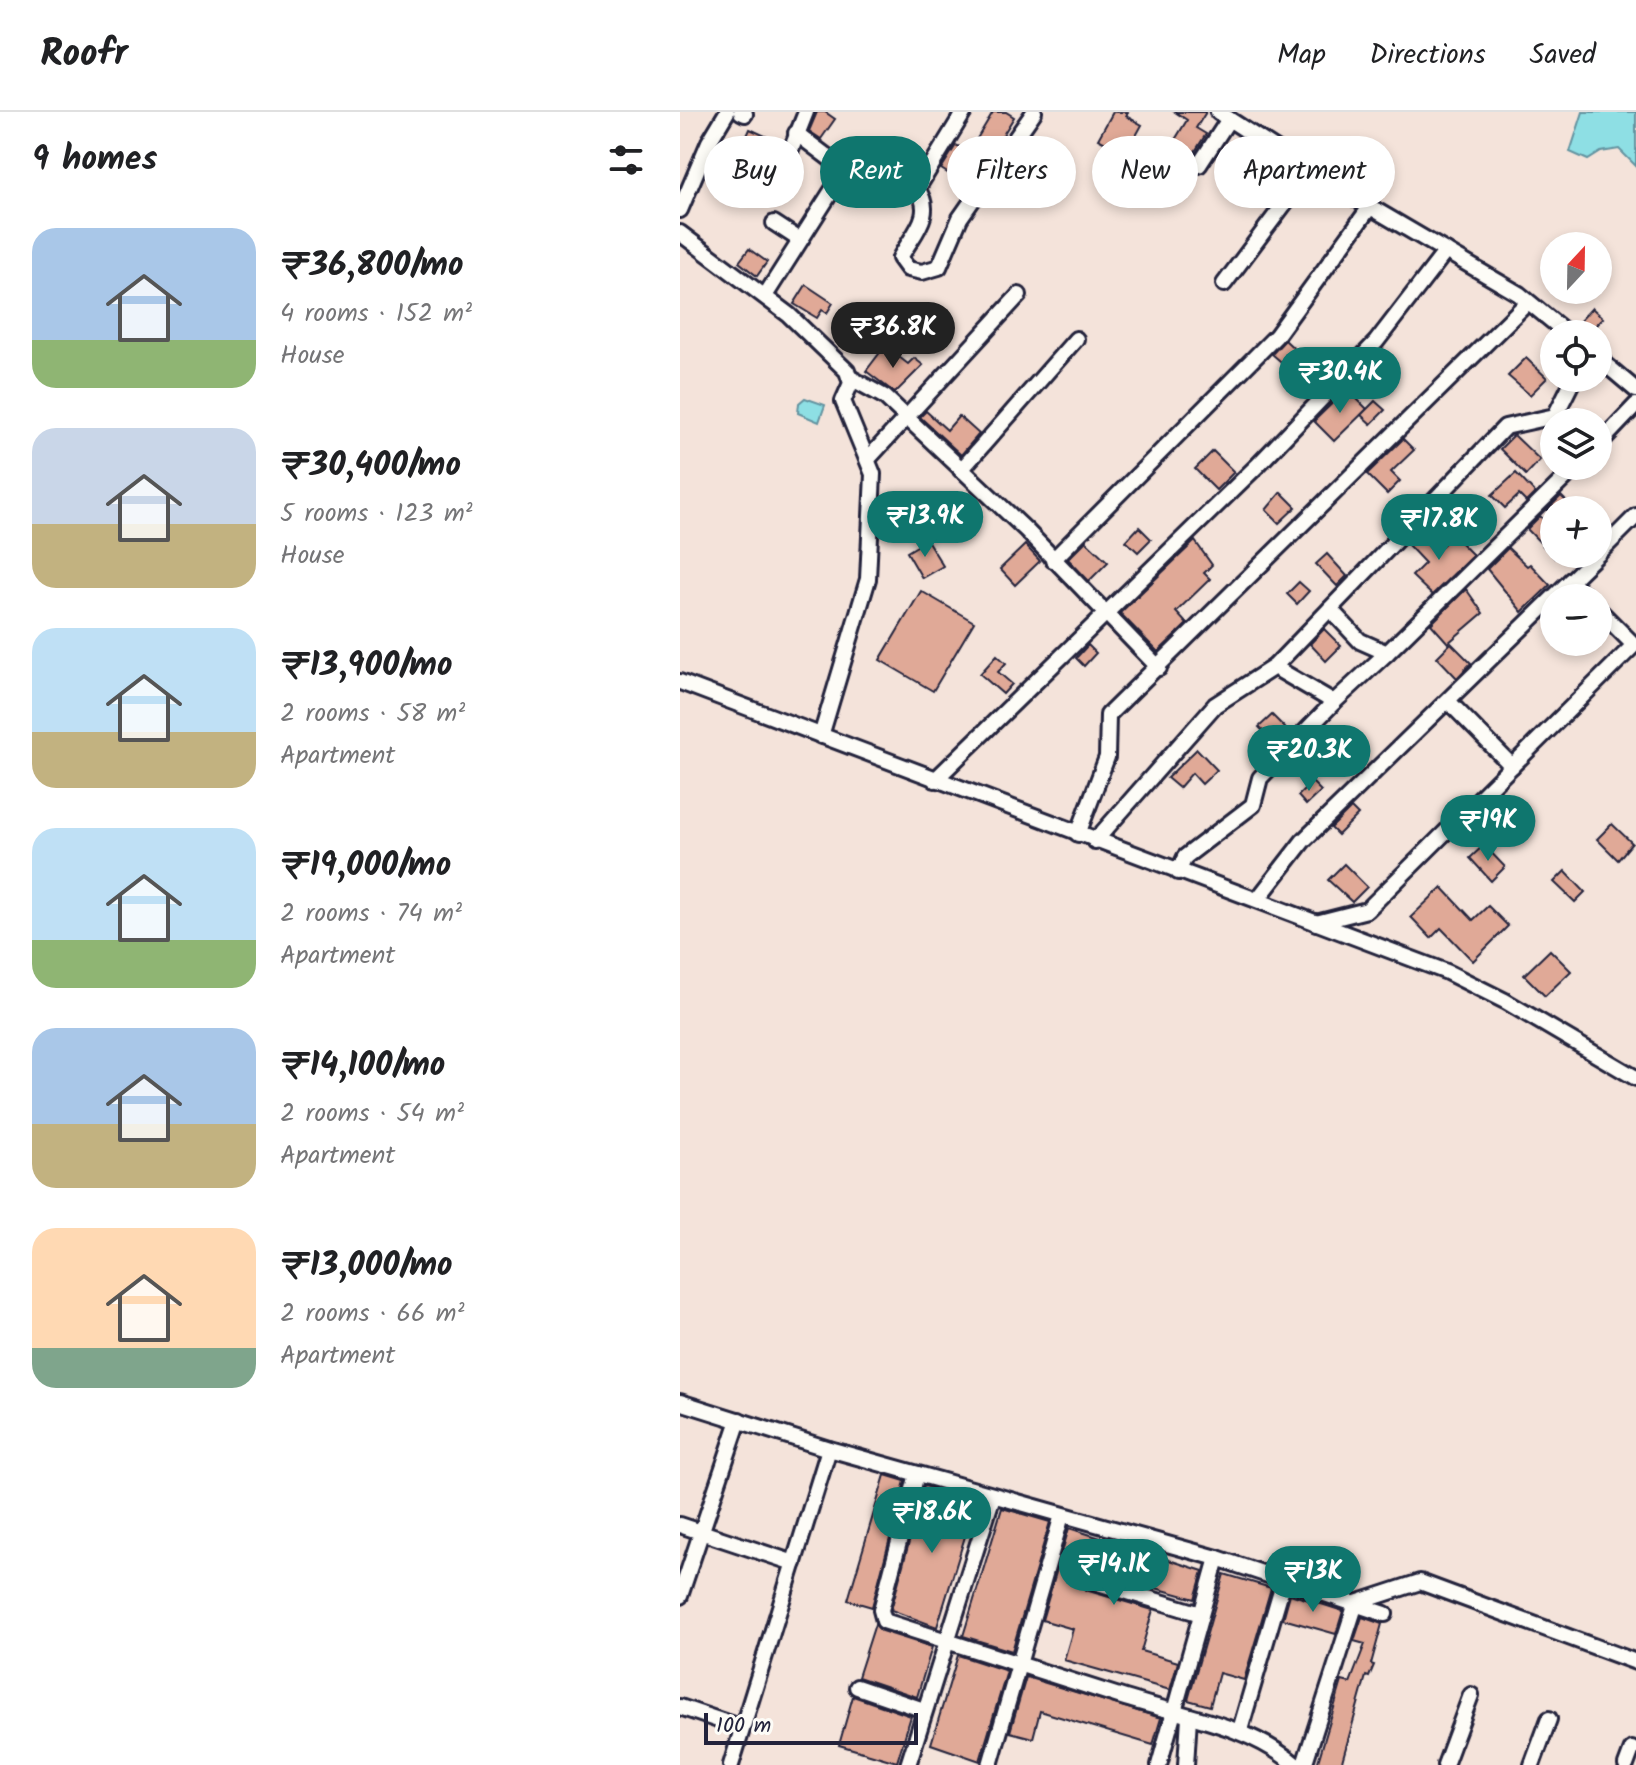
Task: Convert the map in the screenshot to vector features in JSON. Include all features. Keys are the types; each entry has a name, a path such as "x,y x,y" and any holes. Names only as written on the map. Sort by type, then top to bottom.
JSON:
{"street":[{"path":"680,210 709,142 727,112"},
{"path":"795,136 806,112"},
{"path":"931,163 964,112"},
{"path":"926,208 924,218 900,258 908,269 922,272 939,267 960,218 1034,112"},
{"path":"1199,165 1224,116 1255,136"},
{"path":"796,133 820,151"},
{"path":"765,296 821,208"},
{"path":"1224,284 1281,208"},
{"path":"1053,560 1276,336 1369,208"},
{"path":"1372,208 1528,302 1550,320"},
{"path":"774,223 800,240"},
{"path":"680,233 765,296 837,362 851,383 843,401 873,474 868,579 821,736"},
{"path":"935,780 1257,466 1376,342 1446,251"},
{"path":"868,459 1019,295"},
{"path":"1078,834 1107,757 1108,715 1528,302"},
{"path":"961,470 1076,339"},
{"path":"1612,370 1636,390"},
{"path":"849,377 885,397 1159,668"},
{"path":"1095,841 1215,705 1274,667 1505,427 1555,416 1567,392"},
{"path":"1612,430 1636,405"},
{"path":"1178,872 1185,857 1253,805 1260,778 1334,702 1563,480"},
{"path":"1612,540 1636,516"},
{"path":"1258,899 1303,841 1583,568"},
{"path":"1570,581 1573,584"},
{"path":"1330,609 1360,641 1387,653"},
{"path":"1315,923 1367,910 1634,645 1612,623"},
{"path":"1274,667 1334,702"},
{"path":"680,682 1447,972 1633,1072"},
{"path":"1448,701 1512,766"},
{"path":"680,1402 829,1449 1217,1558 1385,1614"},
{"path":"680,1596 739,1420"},
{"path":"731,1765 829,1449"},
{"path":"917,1474 880,1616 884,1621 1181,1715 1240,1730 1261,1739 1296,1765"},
{"path":"908,1765 993,1496"},
{"path":"990,1765 1062,1515"},
{"path":"680,1525 794,1563"},
{"path":"1159,1765 1181,1715 1201,1614 1217,1558"},
{"path":"1088,1580 1201,1614"},
{"path":"1240,1730 1284,1580"},
{"path":"1356,1603 1420,1582 1636,1662"},
{"path":"1304,1765 1356,1603"},
{"path":"857,1687 924,1710"},
{"path":"1445,1765 1471,1695"},
{"path":"680,1707 742,1728"},
{"path":"1181,1715 1186,1765"},
{"path":"1532,1765 1549,1719"},
{"path":"1626,1765 1632,1749"}],"water":[{"path":"1583,112 1636,112 1636,166 1619,149 1601,152 1588,160 1570,152"},
{"path":"805,398 825,405 819,422 798,413 799,403"}],"building":[{"path":"817,112 825,112 835,119 820,138 809,131"},
{"path":"993,112 1006,112 1014,117 1002,136 979,136"},
{"path":"1113,112 1128,112 1126,116 1142,125 1136,136 1100,136"},
{"path":"1175,112 1206,112 1196,128 1206,134 1198,147 1198,136 1177,136 1187,120"},
{"path":"750,129 765,136 747,136"},
{"path":"749,249 767,262 757,276 739,262"},
{"path":"806,285 833,303 827,313 822,310 817,318 794,304"},
{"path":"1592,308 1603,318 1601,320 1581,320"},
{"path":"1285,340 1299,353 1287,367 1272,354"},
{"path":"885,346 908,364 914,358 923,365 895,393 866,371"},
{"path":"1526,358 1540,371 1540,385 1530,395 1508,376"},
{"path":"1377,359 1390,372 1380,382 1367,369"},
{"path":"1347,389 1367,409 1334,441 1314,421"},
{"path":"1375,401 1385,410 1371,424 1361,415"},
{"path":"926,411 947,430 959,416 979,434 961,455 920,417"},
{"path":"1514,435 1540,460 1526,475 1500,449"},
{"path":"1403,439 1414,450 1391,472 1400,481 1387,494 1367,474"},
{"path":"1213,451 1234,472 1216,490 1195,469"},
{"path":"1516,473 1535,493 1526,502 1519,495 1505,508 1492,495"},
{"path":"1281,492 1296,507 1279,523 1266,510"},
{"path":"1540,516 1540,542 1527,529"},
{"path":"1139,527 1151,539 1138,552 1126,541"},
{"path":"1416,534 1435,552 1453,535 1473,555 1432,595 1412,576 1425,563 1407,544"},
{"path":"927,540 943,566 922,578 907,552"},
{"path":"1086,541 1108,562 1089,581 1068,559"},
{"path":"1195,541 1212,565 1204,573 1210,579 1176,612 1187,624 1158,652 1120,613"},
{"path":"1025,545 1040,561 1015,585 1000,569"},
{"path":"1508,548 1527,566 1530,564 1549,584 1540,584 1540,595 1522,612 1487,569"},
{"path":"1327,554 1347,576 1337,586 1316,564"},
{"path":"1299,582 1309,591 1297,604 1287,594"},
{"path":"1466,589 1483,613 1448,643 1431,624"},
{"path":"921,591 974,622 933,691 880,660"},
{"path":"1324,629 1341,646 1326,661 1310,644"},
{"path":"1451,643 1471,663 1457,678 1437,657"},
{"path":"1088,645 1096,653 1084,666 1076,658"},
{"path":"997,655 1006,663 998,672 1012,684 1003,694 980,674"},
{"path":"1272,715 1290,733 1277,746 1259,727"},
{"path":"1197,749 1217,770 1202,784 1192,773 1179,788 1167,778"},
{"path":"1312,782 1321,791 1306,805 1298,796"},
{"path":"1351,808 1358,815 1338,835 1331,828"},
{"path":"1612,824 1632,843 1618,860 1597,839"},
{"path":"1484,845 1505,867 1491,881 1470,858"},
{"path":"1344,864 1367,887 1352,902 1328,880"},
{"path":"1565,871 1585,892 1575,902 1554,882"},
{"path":"1442,887 1473,920 1488,906 1508,926 1473,961 1441,928 1431,938 1411,917"},
{"path":"1550,950 1571,971 1545,996 1524,975"},
{"path":"885,1475 905,1481 872,1607 848,1600"},
{"path":"924,1486 976,1501 937,1627 891,1610"},
{"path":"1002,1508 1050,1522 1012,1651 963,1636"},
{"path":"1069,1528 1203,1571 1195,1599 1091,1570 1082,1572 1078,1578 1085,1590 1153,1610 1141,1651 1178,1662 1170,1690 1064,1660 1073,1629 1042,1620"},
{"path":"1224,1574 1271,1588 1244,1680 1219,1673 1210,1706 1188,1700"},
{"path":"1290,1594 1343,1611 1336,1634 1283,1619"},
{"path":"1362,1617 1382,1624 1371,1664 1374,1665 1369,1677 1366,1676 1341,1765 1317,1765 1342,1681 1350,1683 1365,1644 1354,1641"},
{"path":"875,1624 881,1631 932,1647 917,1697 858,1677"},
{"path":"958,1655 1007,1671 980,1761 931,1744"},
{"path":"1026,1677 1161,1718 1153,1745 1040,1711 1033,1738 1010,1732"},
{"path":"853,1696 911,1716 897,1762 839,1745"}]}
